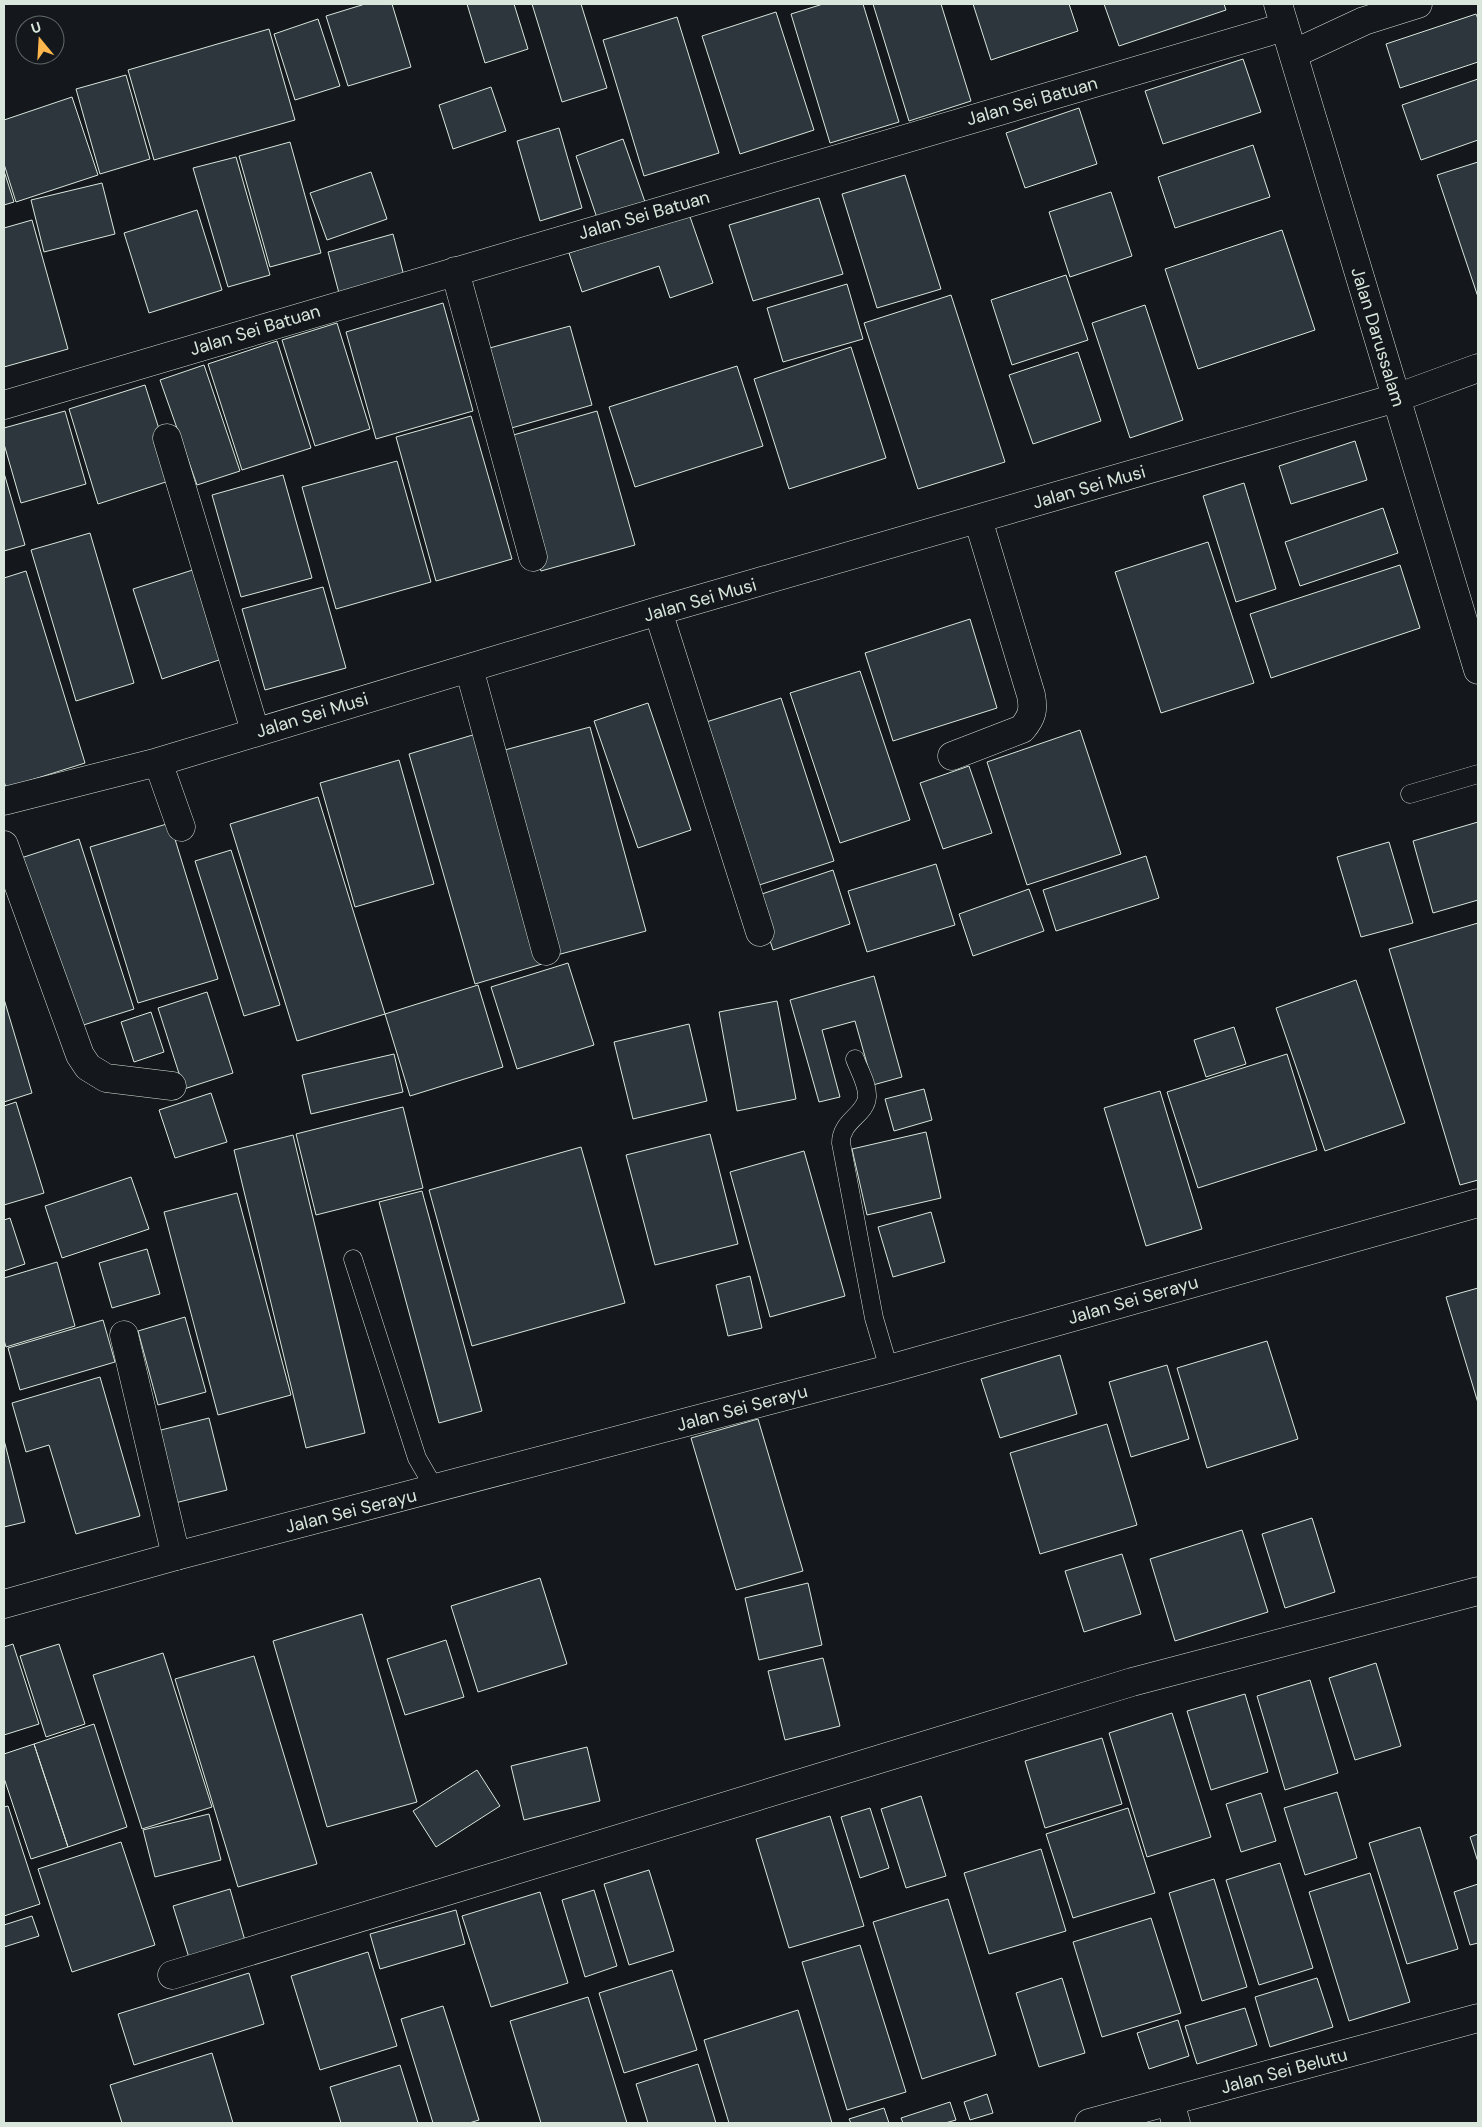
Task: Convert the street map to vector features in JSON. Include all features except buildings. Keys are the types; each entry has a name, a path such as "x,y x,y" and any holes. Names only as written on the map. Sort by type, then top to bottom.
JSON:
{"street":[{"path":"1293,54 1364,20 1418,4"},
{"name":"Jalan Darussalam","path":"1281,15 1478,670"},
{"name":"Jalan Sei Batuan","path":"4,405 455,271 1281,15"},
{"path":"455,271 533,557"},
{"name":"Jalan Sei Musi","path":"4,801 158,762 658,612 1396,398 1478,368"},
{"path":"167,438 255,732"},
{"path":"952,756 1022,729 1030,720 1034,710 1031,694 978,518"},
{"path":"658,612 760,932"},
{"path":"469,668 546,951"},
{"path":"158,762 182,827"},
{"path":"4,845 80,1055 88,1067 106,1078 172,1086"},
{"name":"Jalan Sei Serayu","path":"4,1604 176,1556 889,1369 1478,1203"},
{"path":"124,1335 176,1556"},
{"path":"172,1975 1132,1682 1478,1591"},
{"name":"Jalan Sei Belutu","path":"1089,2123 1173,2113 1478,2018"}],"lane":[{"path":"1410,794 1478,774"},
{"path":"855,1060 867,1096 865,1103 842,1132 841,1144 874,1318 889,1369"},
{"path":"353,1259 417,1458 435,1489"}]}
